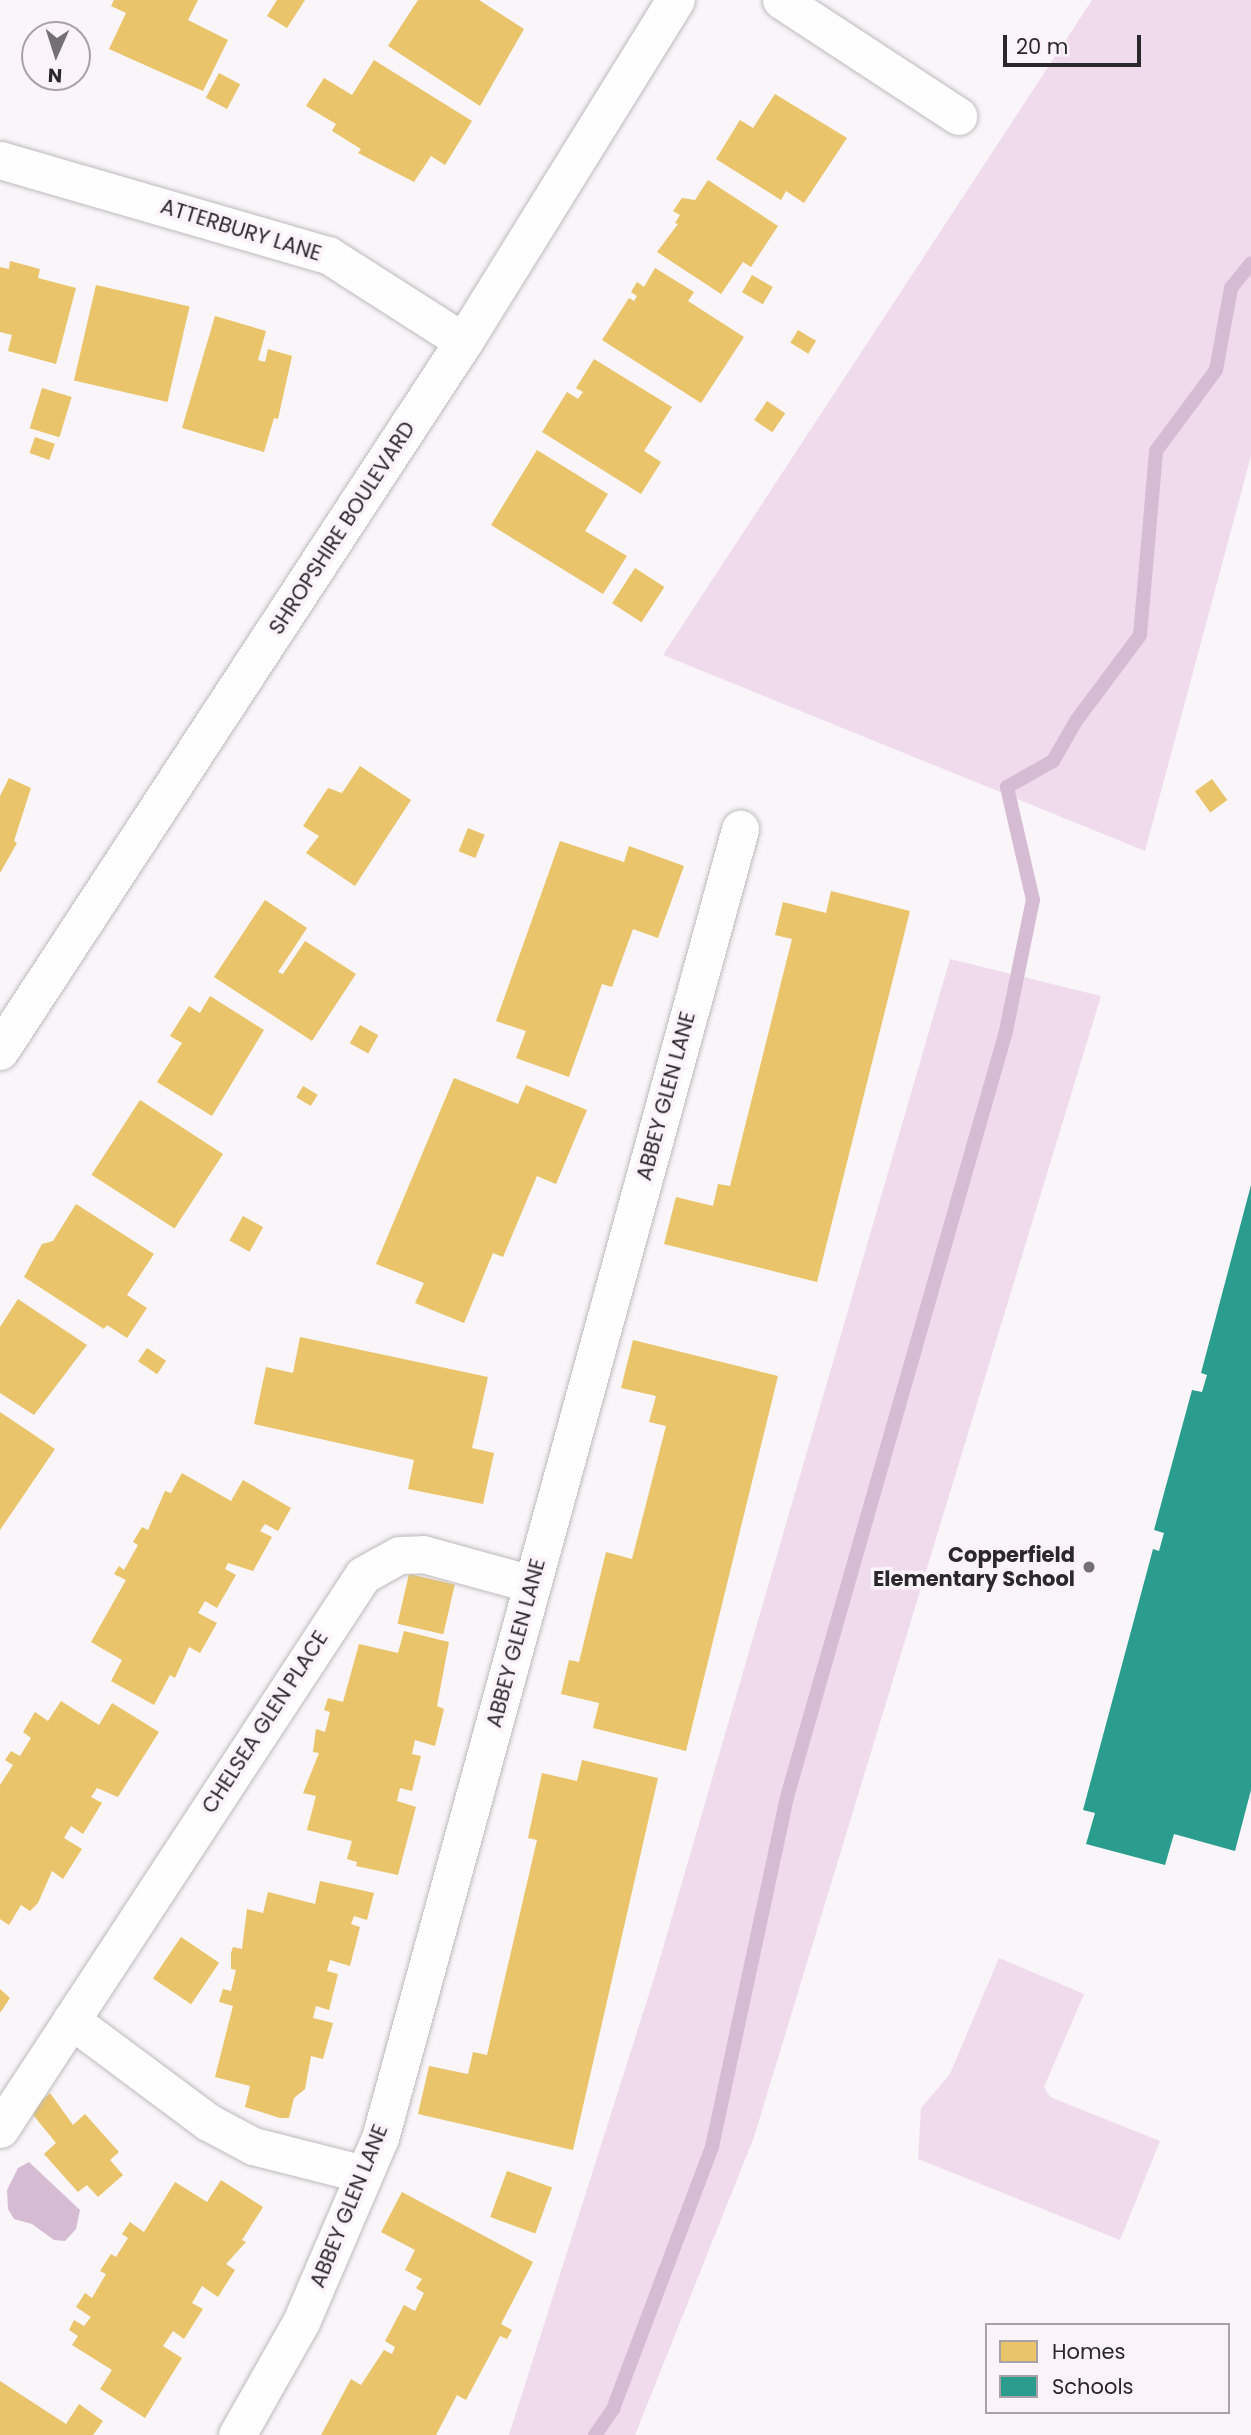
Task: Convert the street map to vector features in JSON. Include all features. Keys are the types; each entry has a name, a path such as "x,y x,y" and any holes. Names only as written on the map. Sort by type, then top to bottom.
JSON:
{"street":[{"name":"SHROPSHIRE BOULEVARD","path":"0,1051 464,342 676,0"},
{"path":"781,0 958,116"},
{"name":"ATTERBURY LANE","path":"0,160 328,255 464,342"},
{"name":"ABBEY GLEN LANE","path":"237,2435 301,2322 380,2138 740,829"},
{"name":"CHELSEA GLEN PLACE","path":"0,2129 363,1575 399,1555 424,1555 532,1584"},
{"path":"71,2020 208,2122 253,2146 364,2175"}],"shaded area":[{"path":"1092,0 1251,0 1251,456 1145,851 663,655"},
{"path":"950,959 1101,996 754,2137 635,2435 509,2435 656,1972"},
{"path":"999,1958 1084,1994 1044,2087 1050,2097 1160,2141 1120,2240 918,2159 921,2108 950,2074"},
{"path":"29,2162 80,2210 76,2229 65,2241 54,2240 32,2224 14,2219 8,2209 7,2190 18,2168"}],"building: Homes":[{"path":"114,0 198,0 188,20 228,40 203,91 109,49 126,13 111,6"},
{"path":"277,0 305,0 287,28 267,16"},
{"path":"418,0 479,0 524,29 480,106 388,46"},
{"path":"374,60 472,121 445,165 431,156 414,182 358,153 361,149 332,131 336,124 306,106 324,78 352,95"},
{"path":"219,73 240,84 227,109 206,98"},
{"path":"775,94 847,138 804,203 786,191 781,200 716,159 740,120 753,128"},
{"path":"708,180 778,226 751,267 743,262 721,294 657,252 678,224 675,223 680,215 673,211 682,198 695,200"},
{"path":"10,261 40,269 38,278 76,288 56,364 8,351 12,335 0,332 0,267 9,269"},
{"path":"655,268 694,292 688,301 744,337 701,403 602,340 629,298 634,301 637,296 631,292 637,282 644,287"},
{"path":"752,275 773,287 763,304 742,292"},
{"path":"96,285 190,307 167,402 74,380"},
{"path":"215,316 266,331 258,360 265,362 268,349 292,356 278,419 274,418 264,452 182,428"},
{"path":"798,330 816,341 808,354 790,343"},
{"path":"594,359 672,407 644,451 661,462 641,494 542,432 567,392 578,399 583,392 576,388"},
{"path":"42,388 72,397 59,437 30,428"},
{"path":"767,401 785,413 772,432 754,420"},
{"path":"35,437 55,444 49,460 29,453"},
{"path":"537,450 608,494 585,531 627,556 603,594 491,525"},
{"path":"635,568 664,587 641,622 612,603"},
{"path":"360,766 411,800 355,886 306,853 319,836 303,826 328,788 342,793"},
{"path":"9,778 31,788 14,841 17,843 0,873 0,796"},
{"path":"1212,779 1227,800 1210,812 1195,791"},
{"path":"468,828 485,835 475,858 459,851"},
{"path":"560,841 624,862 629,846 684,866 658,938 633,929 612,987 602,984 569,1077 516,1058 526,1031 496,1021"},
{"path":"831,891 910,911 817,1282 664,1244 676,1197 713,1206 718,1184 730,1186 792,939 775,935 783,902 826,913"},
{"path":"265,900 307,928 278,972 283,974 305,941 356,974 312,1041 214,977"},
{"path":"210,996 264,1030 212,1116 157,1082 182,1043 170,1036 189,1006 200,1013"},
{"path":"360,1025 378,1035 368,1054 350,1043"},
{"path":"454,1078 518,1104 526,1085 587,1110 556,1184 537,1176 503,1257 493,1253 464,1323 415,1303 424,1283 376,1264"},
{"path":"303,1086 318,1095 311,1106 296,1097"},
{"path":"140,1100 223,1154 175,1229 92,1175"},
{"path":"76,1204 154,1254 127,1295 147,1308 127,1338 107,1325 104,1329 24,1277 42,1244 53,1241"},
{"path":"243,1216 263,1227 250,1252 229,1240"},
{"path":"18,1299 87,1345 34,1415 0,1393 0,1327"},
{"path":"300,1337 488,1377 472,1448 494,1453 483,1504 408,1489 414,1460 254,1424 266,1367 293,1373"},
{"path":"633,1340 778,1376 686,1751 593,1728 599,1703 561,1694 569,1660 579,1662 606,1552 632,1559 666,1426 649,1422 656,1396 621,1388"},
{"path":"147,1348 166,1361 157,1374 138,1361"},
{"path":"0,1412 55,1449 0,1530"},
{"path":"182,1473 231,1501 243,1480 291,1508 278,1531 265,1524 260,1531 272,1537 253,1571 228,1563 225,1569 236,1575 217,1608 205,1601 198,1613 217,1623 200,1653 189,1647 175,1678 170,1675 154,1705 111,1681 122,1660 91,1642 126,1580 114,1574 119,1566 124,1570 138,1545 133,1542 142,1527 148,1530 165,1491 171,1493"},
{"path":"409,1574 455,1585 443,1634 398,1624"},
{"path":"404,1631 449,1642 437,1706 444,1709 435,1746 415,1740 412,1754 421,1756 412,1791 400,1788 397,1801 416,1807 398,1875 356,1866 357,1862 347,1859 352,1841 307,1830 316,1796 303,1793 319,1753 313,1752 316,1729 325,1732 330,1712 324,1710 328,1698 343,1702 359,1644 398,1653"},
{"path":"61,1701 99,1725 112,1703 159,1732 118,1797 97,1788 91,1797 102,1803 83,1834 71,1826 64,1838 82,1849 63,1879 52,1871 38,1903 30,1911 21,1905 9,1925 0,1919 0,1785 13,1765 5,1760 11,1751 20,1756 31,1738 23,1732 35,1712 48,1721"},
{"path":"582,1760 658,1778 573,2150 418,2114 429,2066 468,2074 473,2052 487,2055 537,1840 528,1838 542,1773 577,1781"},
{"path":"320,1881 374,1893 367,1920 354,1916 351,1924 360,1927 350,1966 330,1960 327,1971 338,1974 329,2010 316,2006 313,2018 333,2023 323,2059 311,2056 305,2089 294,2098 289,2118 280,2118 245,2107 250,2086 215,2077 233,2006 219,2002 223,1989 231,1991 236,1970 231,1969 231,1953 233,1947 242,1949 247,1909 263,1913 268,1892 315,1904"},
{"path":"181,1937 219,1963 191,2004 153,1978"},
{"path":"0,1989 10,1998 0,2013"},
{"path":"50,2093 73,2125 85,2114 119,2152 110,2160 123,2175 98,2197 87,2185 78,2192 44,2154 56,2143 30,2111"},
{"path":"507,2171 552,2187 535,2233 490,2217"},
{"path":"221,2180 263,2207 242,2240 246,2242 226,2264 235,2270 218,2297 202,2286 192,2303 203,2309 184,2339 173,2331 163,2346 182,2358 145,2418 100,2389 112,2370 72,2345 78,2336 69,2330 74,2320 84,2326 91,2317 76,2307 85,2293 92,2298 106,2274 100,2271 111,2254 116,2257 128,2238 122,2234 130,2222 144,2232 175,2182 207,2202"},
{"path":"402,2192 533,2262 501,2324 512,2330 507,2339 500,2336 466,2400 457,2395 436,2435 321,2435 351,2379 361,2385 384,2350 392,2354 395,2347 385,2341 404,2305 415,2311 424,2293 416,2288 422,2279 405,2270 415,2250 381,2232"},
{"path":"0,2381 66,2424 79,2404 103,2421 93,2435 0,2435"}],"building: Schools":[{"path":"1251,1185 1251,1790 1235,1851 1174,1834 1165,1865 1086,1844 1095,1813 1083,1810 1153,1549 1159,1551 1164,1533 1154,1530 1192,1390 1202,1392 1207,1375 1201,1373"}],"waterway":[{"path":"595,2435 613,2409 712,2147 787,1797 1006,1031 1033,900 1007,787 1053,761 1076,721 1140,635 1156,451 1216,370 1231,288 1251,263"}],"place":[{"name":"Copperfield Elementary School","path":"1089,1567"}]}
